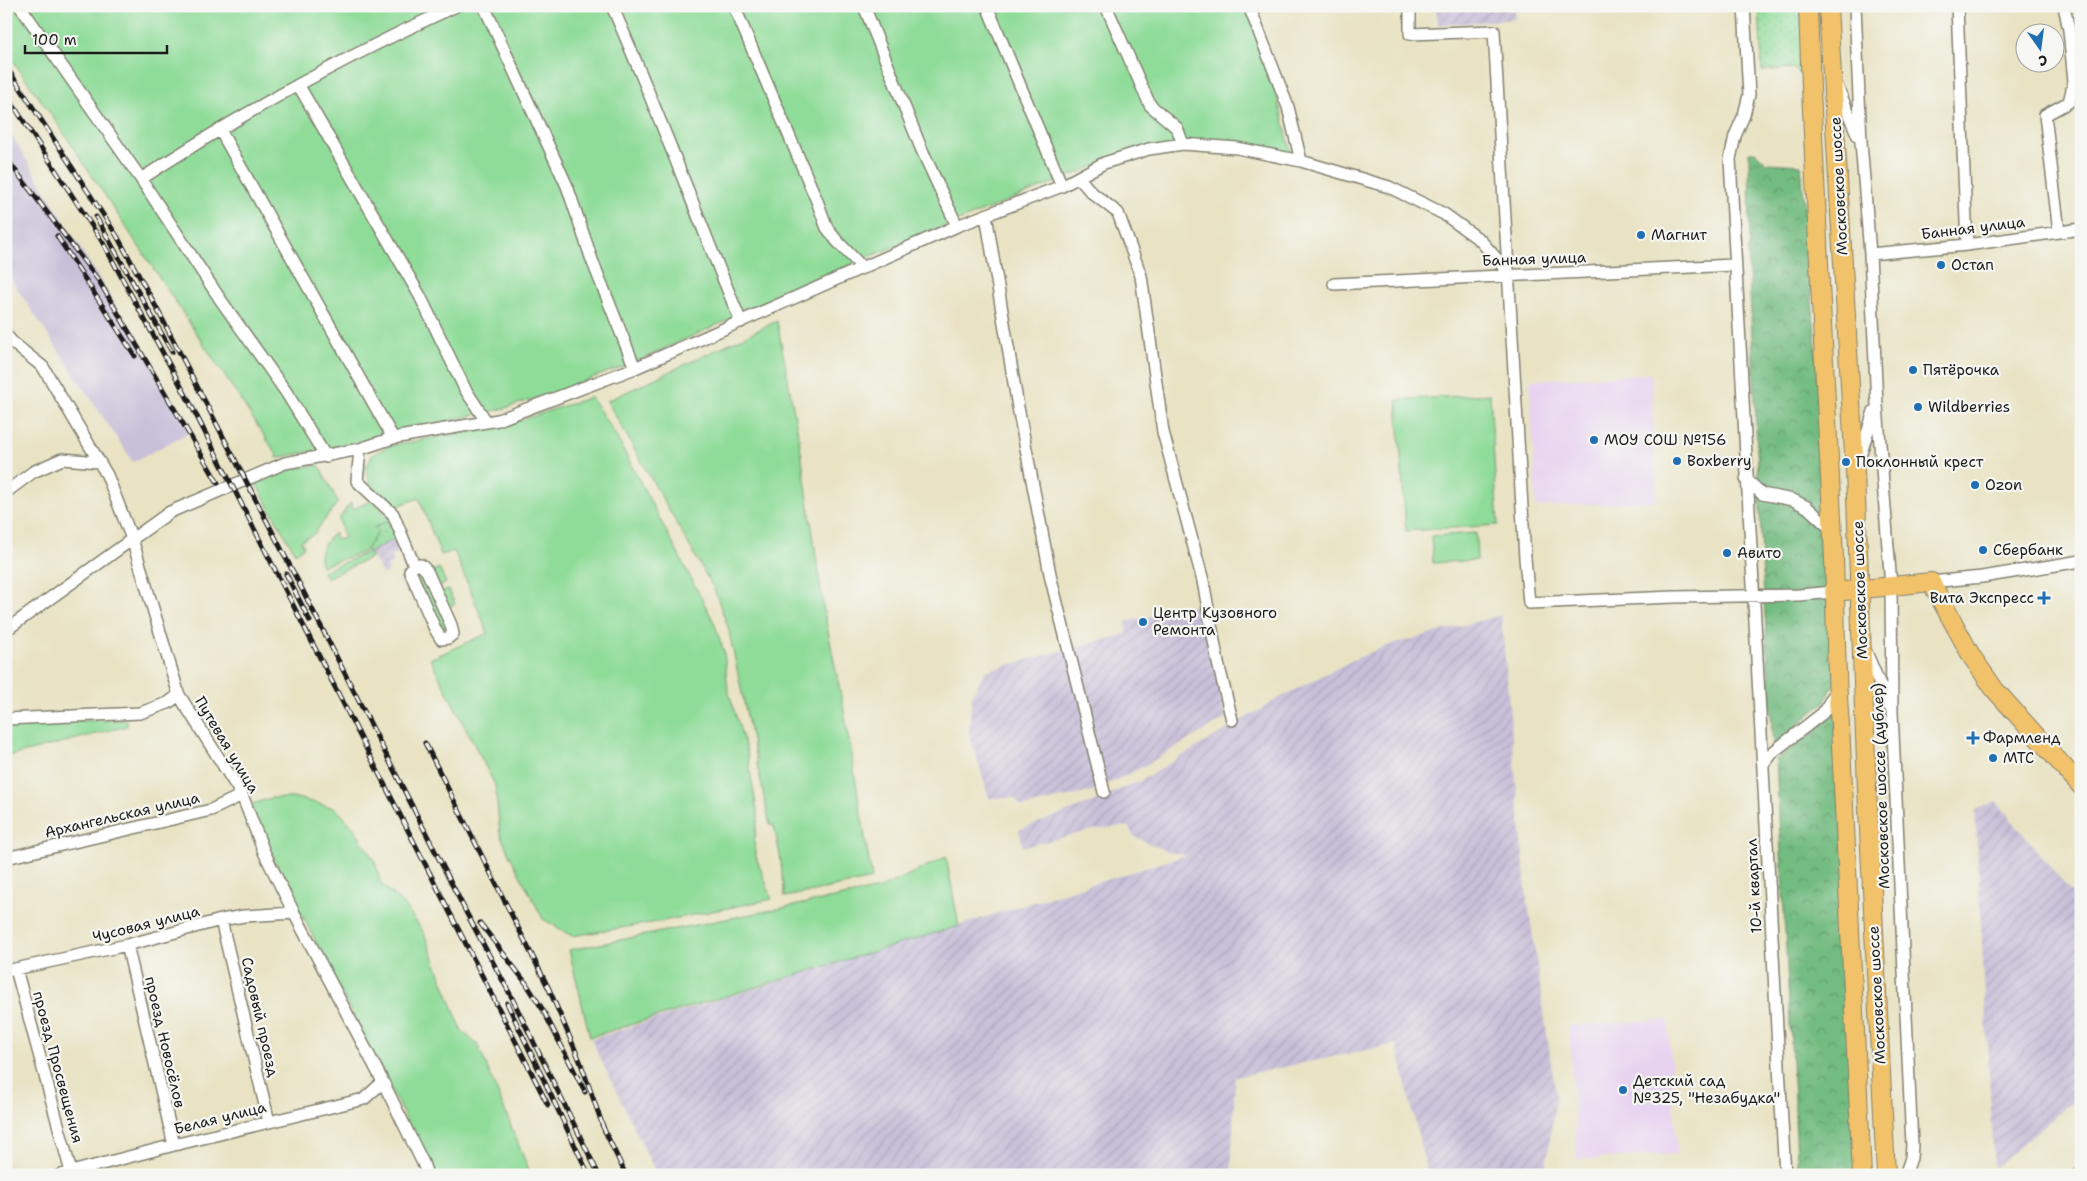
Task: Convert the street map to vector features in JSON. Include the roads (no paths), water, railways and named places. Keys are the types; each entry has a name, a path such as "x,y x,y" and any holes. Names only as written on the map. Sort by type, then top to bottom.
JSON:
{"main road":[{"name":"Московское шоссе","path":"1808,6 1837,690 1862,1175"},
{"name":"Московское шоссе","path":"1828,6 1855,471 1867,798 1886,1175"},
{"path":"1834,592 1931,582 1972,657 1995,690 2081,786"}],"street":[{"path":"20,6 140,178 220,299 286,392 326,457"},
{"path":"140,178 188,148 386,38 456,6"},
{"path":"484,6 567,186 592,260 635,368"},
{"path":"612,6 644,80 697,218 741,322"},
{"path":"734,6 827,228 837,242 863,268"},
{"path":"864,6 920,148 957,226"},
{"path":"987,6 1062,186"},
{"path":"1106,6 1150,104 1177,128 1183,144"},
{"path":"1249,6 1288,107 1301,161"},
{"path":"1410,6 1410,34 1494,31 1510,274 1511,326 1524,558 1529,604 1834,592"},
{"name":"10-й квартал","path":"1744,6 1749,95 1744,115 1735,136 1730,159 1751,596 1763,765 1785,1175"},
{"name":"Московское шоссе (дублер)","path":"1855,6 1860,142 1870,254 1876,405 1891,586 1892,712 1912,1145 1911,1158 1905,1175"},
{"path":"1957,6 1967,244"},
{"path":"2059,232 2045,115 2069,102 2074,81 2069,30 2064,6"},
{"path":"1833,79 1860,142"},
{"path":"299,86 420,296 465,389 486,421"},
{"path":"220,130 393,438"},
{"path":"6,630 170,512 285,462 326,457 360,449 393,438 498,420 635,368 957,226 1062,186 1104,163 1149,149 1183,144 1237,148 1301,161 1389,187 1444,214 1480,240 1510,274"},
{"path":"1079,178 1090,192 1118,213 1141,276 1163,432 1203,581 1218,664 1232,720"},
{"path":"986,215 1018,407 1051,579 1104,792"},
{"name":"Банная улица","path":"1870,254 2081,229"},
{"name":"Банная улица","path":"1334,284 1510,274 1734,265"},
{"name":"Путевая улица","path":"8,342 43,367 107,475 132,539 179,695 242,795 264,852 383,1082 423,1163 427,1175"},
{"path":"1855,471 1876,405"},
{"path":"360,449 357,481 393,514 414,565"},
{"path":"6,492 33,472 62,459 100,462"},
{"path":"1746,479 1762,494 1793,500 1808,507 1831,529"},
{"path":"1931,582 1982,577 2081,561"},
{"path":"414,565 421,566 427,571 451,625 452,634 448,638 441,639 435,629 410,571 414,565"},
{"path":"1862,644 1892,712"},
{"path":"1763,765 1773,752 1823,713 1837,690"},
{"path":"6,719 140,712 168,704 179,695"},
{"name":"Архангельская улица","path":"6,858 211,810 242,795"},
{"name":"Чусовая улица","path":"11,970 127,946 221,920 244,916 294,913"},
{"name":"Садовый проезд","path":"221,920 269,1122"},
{"name":"проезд Новосёлов","path":"127,946 174,1145"},
{"name":"проезд Просвещения","path":"11,970 66,1174"},
{"name":"Белая улица","path":"66,1174 174,1145 364,1100 383,1082"}],"railway":[{"path":"6,66 117,236 155,305 467,914 510,994 599,1175"},
{"path":"6,94 103,243 188,399 548,1105"},
{"path":"6,158 99,281 218,483"},
{"path":"96,217 172,352"},
{"path":"57,236 135,356"},
{"path":"286,574 310,621"},
{"path":"425,743 549,989 580,1061 605,1132"},
{"path":"480,923 526,983 543,1010 585,1092"},
{"path":"507,1003 589,1175"},
{"path":"602,1125 626,1175"}],"place":[{"name":"Магнит","path":"1641,235"},
{"name":"Остап","path":"1941,265"},
{"name":"Пятёрочка","path":"1913,370"},
{"name":"Wildberries","path":"1918,407"},
{"name":"МОУ СОШ №156","path":"1594,440"},
{"name":"Boxberry","path":"1677,461"},
{"name":"Поклонный крест","path":"1846,462"},
{"name":"Ozon","path":"1975,485"},
{"name":"Сбербанк","path":"1983,550"},
{"name":"Авито","path":"1727,553"},
{"name":"Вита Экспресс","path":"2044,598"},
{"name":"Центр Кузовного Ремонта","path":"1143,622"},
{"name":"Фармленд","path":"1973,738"},
{"name":"МТС","path":"1993,758"},
{"name":"Детский сад №325, \"Незабудка\"","path":"1623,1090"}]}
